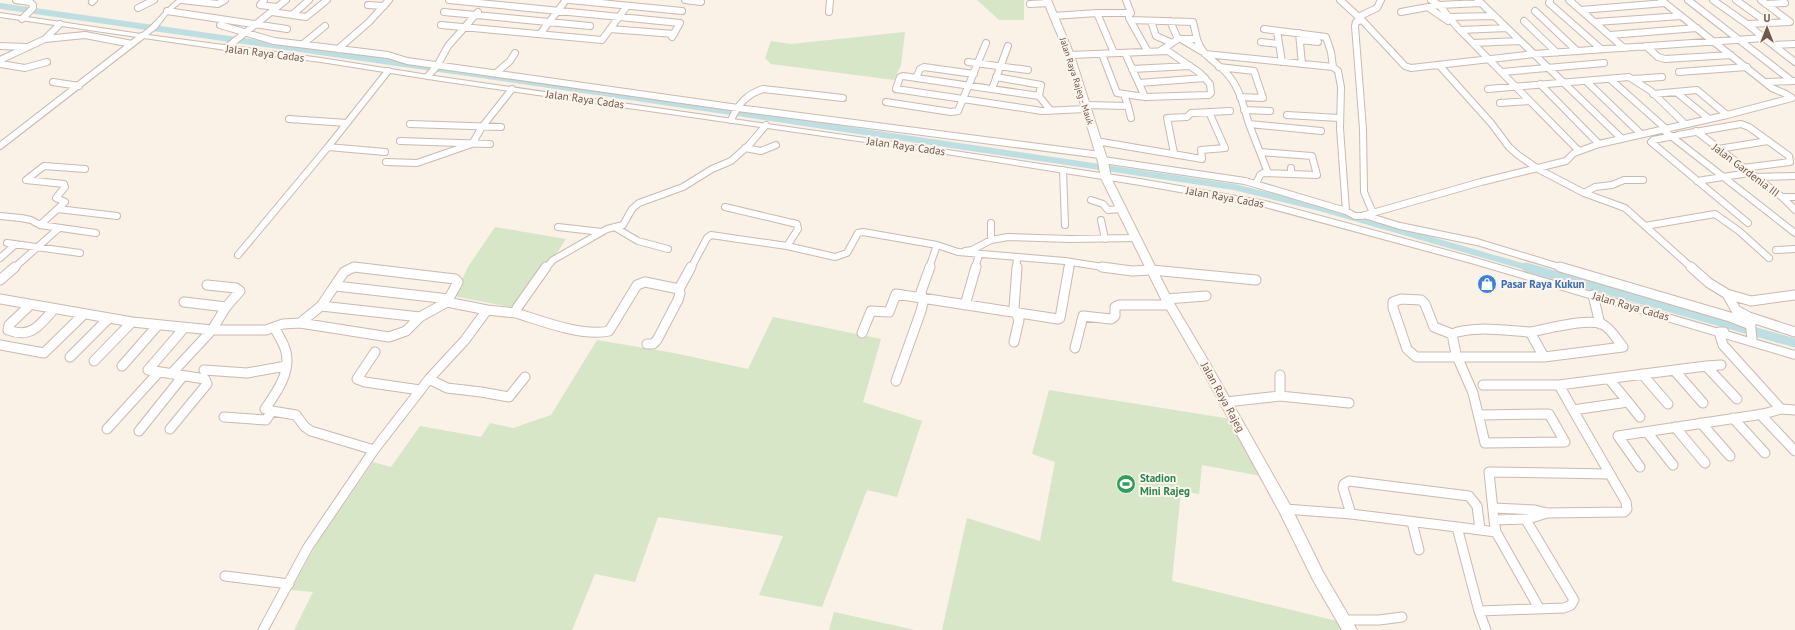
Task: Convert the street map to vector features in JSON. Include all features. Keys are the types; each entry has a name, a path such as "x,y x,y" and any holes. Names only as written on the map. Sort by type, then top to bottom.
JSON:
{"main road":[{"name":"Jalan Raya Rajeg - Mauk","path":"1048,2 1070,55 1102,159"},
{"name":"Jalan Raya Rajeg","path":"1102,159 1106,175 1121,209 1168,302 1226,402 1285,509 1318,576 1348,625"}],"street":[{"path":"16,0 26,1 33,5 31,10 23,18"},
{"path":"138,8 154,0"},
{"path":"0,146 145,35 156,25 167,11 181,0 218,4 225,0"},
{"path":"264,0 260,4 277,7"},
{"path":"228,47 255,23 272,12 286,0"},
{"path":"292,15 309,0"},
{"path":"272,12 306,16 326,0"},
{"path":"338,49 359,32 389,0"},
{"path":"449,0 487,2 557,11 680,23 673,35 610,28"},
{"path":"540,34 566,0"},
{"path":"570,0 614,2 630,6 682,11"},
{"path":"441,25 602,40 618,17 638,0"},
{"path":"652,8 658,0"},
{"path":"685,0 701,2"},
{"path":"829,12 830,0"},
{"path":"1126,0 1131,14 1129,18 1148,52"},
{"path":"1340,0 1360,18 1408,68 1489,58 1557,52 1764,38"},
{"path":"1373,212 1364,192 1363,129 1355,26 1356,22 1360,18 1377,8 1381,0"},
{"path":"1431,0 1439,5 1459,29 1579,151"},
{"path":"1454,0 1458,5"},
{"path":"1550,0 1549,2 1601,49"},
{"path":"1569,0 1624,48"},
{"path":"1688,0 1794,81"},
{"path":"1713,0 1747,24 1795,62"},
{"path":"1736,0 1768,23"},
{"path":"430,74 448,46 487,2"},
{"path":"1030,4 1048,2"},
{"path":"1401,12 1439,5 1458,5 1479,2 1621,138"},
{"path":"1581,10 1663,2 1747,68 1768,82 1771,87 1794,97"},
{"path":"1747,24 1790,22 1764,2"},
{"path":"1764,2 1785,3"},
{"path":"368,5 384,6"},
{"path":"1429,8 1459,29 1507,28"},
{"path":"167,11 287,28"},
{"path":"1535,11 1577,51"},
{"path":"444,12 590,26"},
{"path":"1053,16 1098,13 1131,14"},
{"path":"1098,13 1114,53"},
{"name":"Jalan Raya Cadas","path":"0,15 321,60 388,71 430,74 512,89 732,119 758,125 766,125 829,136 1106,175 1280,207 1472,260 1795,355"},
{"path":"581,38 598,15"},
{"path":"1449,17 1494,16"},
{"path":"1596,22 1681,16"},
{"path":"1131,20 1193,22 1197,39 1203,53"},
{"path":"1151,21 1156,36 1177,40 1197,39"},
{"path":"1170,21 1177,40 1203,53 1232,80 1240,97 1268,173"},
{"path":"1524,21 1557,52"},
{"path":"45,39 60,24"},
{"path":"220,25 244,34 274,41 1102,159 1215,176 1256,184 1361,216 1400,226 1477,242 1730,316 1795,355"},
{"path":"303,44 325,26"},
{"path":"1610,35 1697,28"},
{"path":"1264,29 1318,42"},
{"path":"1277,31 1282,62"},
{"path":"0,60 45,39 85,35 132,44"},
{"path":"1299,37 1302,64"},
{"path":"1299,37 1326,37 1331,52 1333,67"},
{"path":"1160,51 1177,40"},
{"path":"1473,43 1520,41"},
{"path":"1262,42 1279,44"},
{"path":"886,102 912,107 955,112 960,109 986,43"},
{"path":"1773,45 1795,44"},
{"path":"0,46 26,48"},
{"path":"992,89 1002,66 1008,46"},
{"path":"1646,46 1658,57 1665,59 1731,55"},
{"path":"1070,55 1160,51 1172,53 1205,78 1212,87 1212,93 1209,95 1145,97 1117,93 1102,54"},
{"path":"496,73 510,61 516,53"},
{"path":"1125,53 1145,97"},
{"path":"1203,53 1333,67 1339,71 1339,118 1346,211"},
{"path":"0,64 25,68 47,62"},
{"path":"968,62 1028,70"},
{"path":"1502,72 1604,63"},
{"path":"1439,65 1491,123 1510,148 1538,169 1584,193 1620,205 1709,282 1727,294 1751,301 1795,295"},
{"path":"1132,69 1190,66"},
{"path":"916,78 920,69 924,67 974,74"},
{"path":"1219,67 1254,71 1264,97 1240,97"},
{"path":"1679,72 1747,68"},
{"path":"238,255 328,147 388,71"},
{"path":"1051,111 1039,96 916,78 901,77 896,89 1037,110 1051,111 1086,107 1128,106"},
{"path":"996,77 1041,85 1039,96"},
{"path":"1488,89 1627,77 1662,77"},
{"path":"1139,83 1205,78"},
{"path":"1633,78 1653,94 1685,124"},
{"path":"1610,79 1664,129 1675,136 1795,234"},
{"path":"1586,81 1640,133"},
{"path":"1768,82 1794,81"},
{"path":"52,82 79,86"},
{"path":"1540,84 1599,144"},
{"path":"428,159 388,158 386,162 417,163 472,144 482,127 512,89"},
{"path":"732,119 748,94 765,89 843,98"},
{"path":"1653,94 1698,91 1727,115"},
{"path":"912,107 918,92"},
{"path":"1676,92 1708,118"},
{"path":"1125,97 1131,118"},
{"path":"1361,216 1481,182 1566,161 1579,151 1599,144 1640,133 1727,115 1794,97"},
{"path":"1500,103 1529,101"},
{"path":"1244,110 1270,111"},
{"path":"1174,153 1167,118 1188,117 1191,113 1230,111"},
{"path":"1096,141 1174,153 1202,159 1201,150 1225,148 1209,112"},
{"path":"1287,115 1339,118"},
{"path":"289,119 347,123"},
{"path":"410,124 501,127"},
{"path":"1249,124 1321,131"},
{"path":"1748,224 1651,142 1653,140 1696,131 1735,124 1744,125 1768,141 1791,161"},
{"path":"516,313 517,308 549,263 607,229 616,228 624,224 632,209 639,203 683,187 712,169 731,161 766,125"},
{"name":"Jalan Gardenia III","path":"1696,131 1782,197 1795,210"},
{"path":"400,140 490,144"},
{"path":"1718,149 1768,141"},
{"path":"745,148 761,152 769,150 776,145"},
{"path":"328,147 385,152"},
{"path":"1791,161 1789,152 1795,151"},
{"path":"1256,184 1260,175 1268,173 1291,171 1317,175 1312,156 1260,152"},
{"path":"1743,168 1791,161"},
{"path":"40,225 65,202 56,198 65,187 64,184 26,180 44,166 85,169"},
{"path":"1063,170 1065,225"},
{"path":"1697,181 1723,176 1795,176"},
{"path":"1584,193 1595,187 1612,185 1624,180 1643,180"},
{"path":"1782,197 1795,196"},
{"path":"1091,200 1103,204 1108,210 1121,209"},
{"path":"725,206 797,224 798,229 788,246"},
{"path":"58,208 117,216"},
{"path":"1645,226 1715,214 1738,231 1769,258"},
{"path":"0,216 24,218 35,221 40,225 96,233"},
{"path":"1100,220 1105,239"},
{"path":"991,223 991,240"},
{"path":"558,227 602,232"},
{"path":"1,278 59,228"},
{"path":"616,228 638,241 668,248"},
{"path":"647,344 653,344 657,340 678,300 680,289 707,238 711,236 788,246 838,256 846,253 858,233 863,232 937,245 958,252 979,255 1070,262 1125,270 1152,270 1256,280"},
{"path":"958,252 972,250 991,240 1021,237 1105,239 1135,238"},
{"path":"7,243 80,253"},
{"path":"0,258 16,244"},
{"path":"896,381 921,310 922,292 937,245"},
{"path":"1776,250 1795,250"},
{"path":"965,305 979,255"},
{"path":"1014,342 1019,320 1014,308 1017,259"},
{"path":"862,333 871,312 889,312 891,310 895,295 903,295 1056,320 1060,318 1070,262"},
{"path":"2,301 132,322 184,328 212,330 266,330 283,324 300,323 389,338 406,331 420,317 448,301 458,283 455,279 351,268 344,272 336,286 320,306 300,323"},
{"path":"336,286 448,301 487,310 516,313 551,324 594,333 605,333 609,331 637,286 645,282 680,289"},
{"path":"171,374 212,330 226,307 239,290 207,285"},
{"path":"1727,294 1732,307 1751,329"},
{"path":"1075,348 1083,316 1111,319 1115,316 1115,307 1119,305 1168,302 1206,296"},
{"path":"1593,296 1600,324"},
{"path":"1401,299 1422,300 1434,328 1452,334 1454,332 1469,331 1530,332 1588,323 1600,324 1605,327 1623,347 1544,357 1422,357 1411,354 1405,343 1393,308 1393,302 1401,299"},
{"path":"184,302 226,307"},
{"path":"30,305 10,325 8,330 13,333 27,334 54,309"},
{"path":"320,306 420,317"},
{"path":"263,630 289,584 295,568 374,450 420,390 465,340 487,310"},
{"path":"0,345 44,353 84,314"},
{"path":"70,357 109,318"},
{"path":"94,361 132,322"},
{"path":"122,366 158,325"},
{"path":"274,327 287,354 286,366 282,384 265,409 296,416 299,418 304,427 311,431 374,450"},
{"path":"170,429 207,384 207,381 205,380 158,373 148,370 184,328"},
{"path":"1790,412 1723,345 1719,332 1751,329 1795,332"},
{"path":"1530,332 1544,357"},
{"path":"1452,334 1459,357 1471,385 1485,443 1565,442 1550,414 1479,414"},
{"path":"375,352 357,379 377,384 420,390"},
{"path":"1483,385 1559,385 1609,379 1648,372 1721,365"},
{"path":"204,370 252,372 286,366"},
{"path":"1706,366 1737,399"},
{"path":"1674,370 1702,403"},
{"path":"107,429 158,373"},
{"path":"1642,374 1668,404"},
{"path":"1280,375 1280,396"},
{"path":"139,431 182,376"},
{"path":"429,379 440,387 462,391 478,391 509,397 526,377"},
{"path":"1609,379 1640,416"},
{"path":"1493,508 1535,510 1547,513 1624,512 1628,509 1626,502 1559,385"},
{"path":"1226,402 1280,396 1349,403"},
{"path":"1573,410 1628,402"},
{"path":"224,417 266,420 272,411"},
{"path":"1640,467 1618,436 1760,414 1790,412"},
{"path":"1760,414 1795,451"},
{"path":"1733,418 1765,453"},
{"path":"1701,423 1730,456"},
{"path":"1675,427 1705,463"},
{"path":"1648,432 1673,465"},
{"path":"1539,608 1496,532 1489,472 1610,474"},
{"path":"1350,514 1343,488 1344,484 1349,482 1469,496 1474,498 1477,504 1480,529"},
{"path":"1285,509 1350,514 1496,532"},
{"path":"1494,520 1526,520 1539,518 1547,513"},
{"path":"1479,611 1564,608 1571,605 1574,600 1526,520"},
{"path":"1412,522 1419,550"},
{"path":"1457,527 1479,611 1486,630"},
{"path":"225,576 289,584"},
{"path":"1348,625 1402,617"}],"green space":[{"path":"977,0 1024,0 1024,20 999,20"},
{"path":"905,32 901,65 894,80 771,64 765,58 771,41 791,44"},
{"path":"495,227 566,239 520,309 454,296 468,267"},
{"path":"773,317 881,339 863,402 922,421 897,497 867,490 822,607 759,595 783,536 658,517 635,582 595,574 572,630 294,630 313,592 291,590 317,543 373,462 391,467 420,426 481,437 490,423 513,428 551,415 597,340 674,353 748,369"},
{"path":"1049,390 1231,419 1261,476 1202,465 1199,494 1181,491 1172,581 1345,623 1349,630 942,630 967,518 1040,541 1055,462 1032,454"},
{"path":"834,612 915,630 829,630"}],"waterway":[{"path":"0,6 488,76 1234,187 1320,208 1529,268"},
{"path":"1526,267 1795,343"}],"place":[{"name":"Pasar Raya Kukun","path":"1487,284"},
{"name":"Stadion Mini Rajeg","path":"1126,484"}]}
